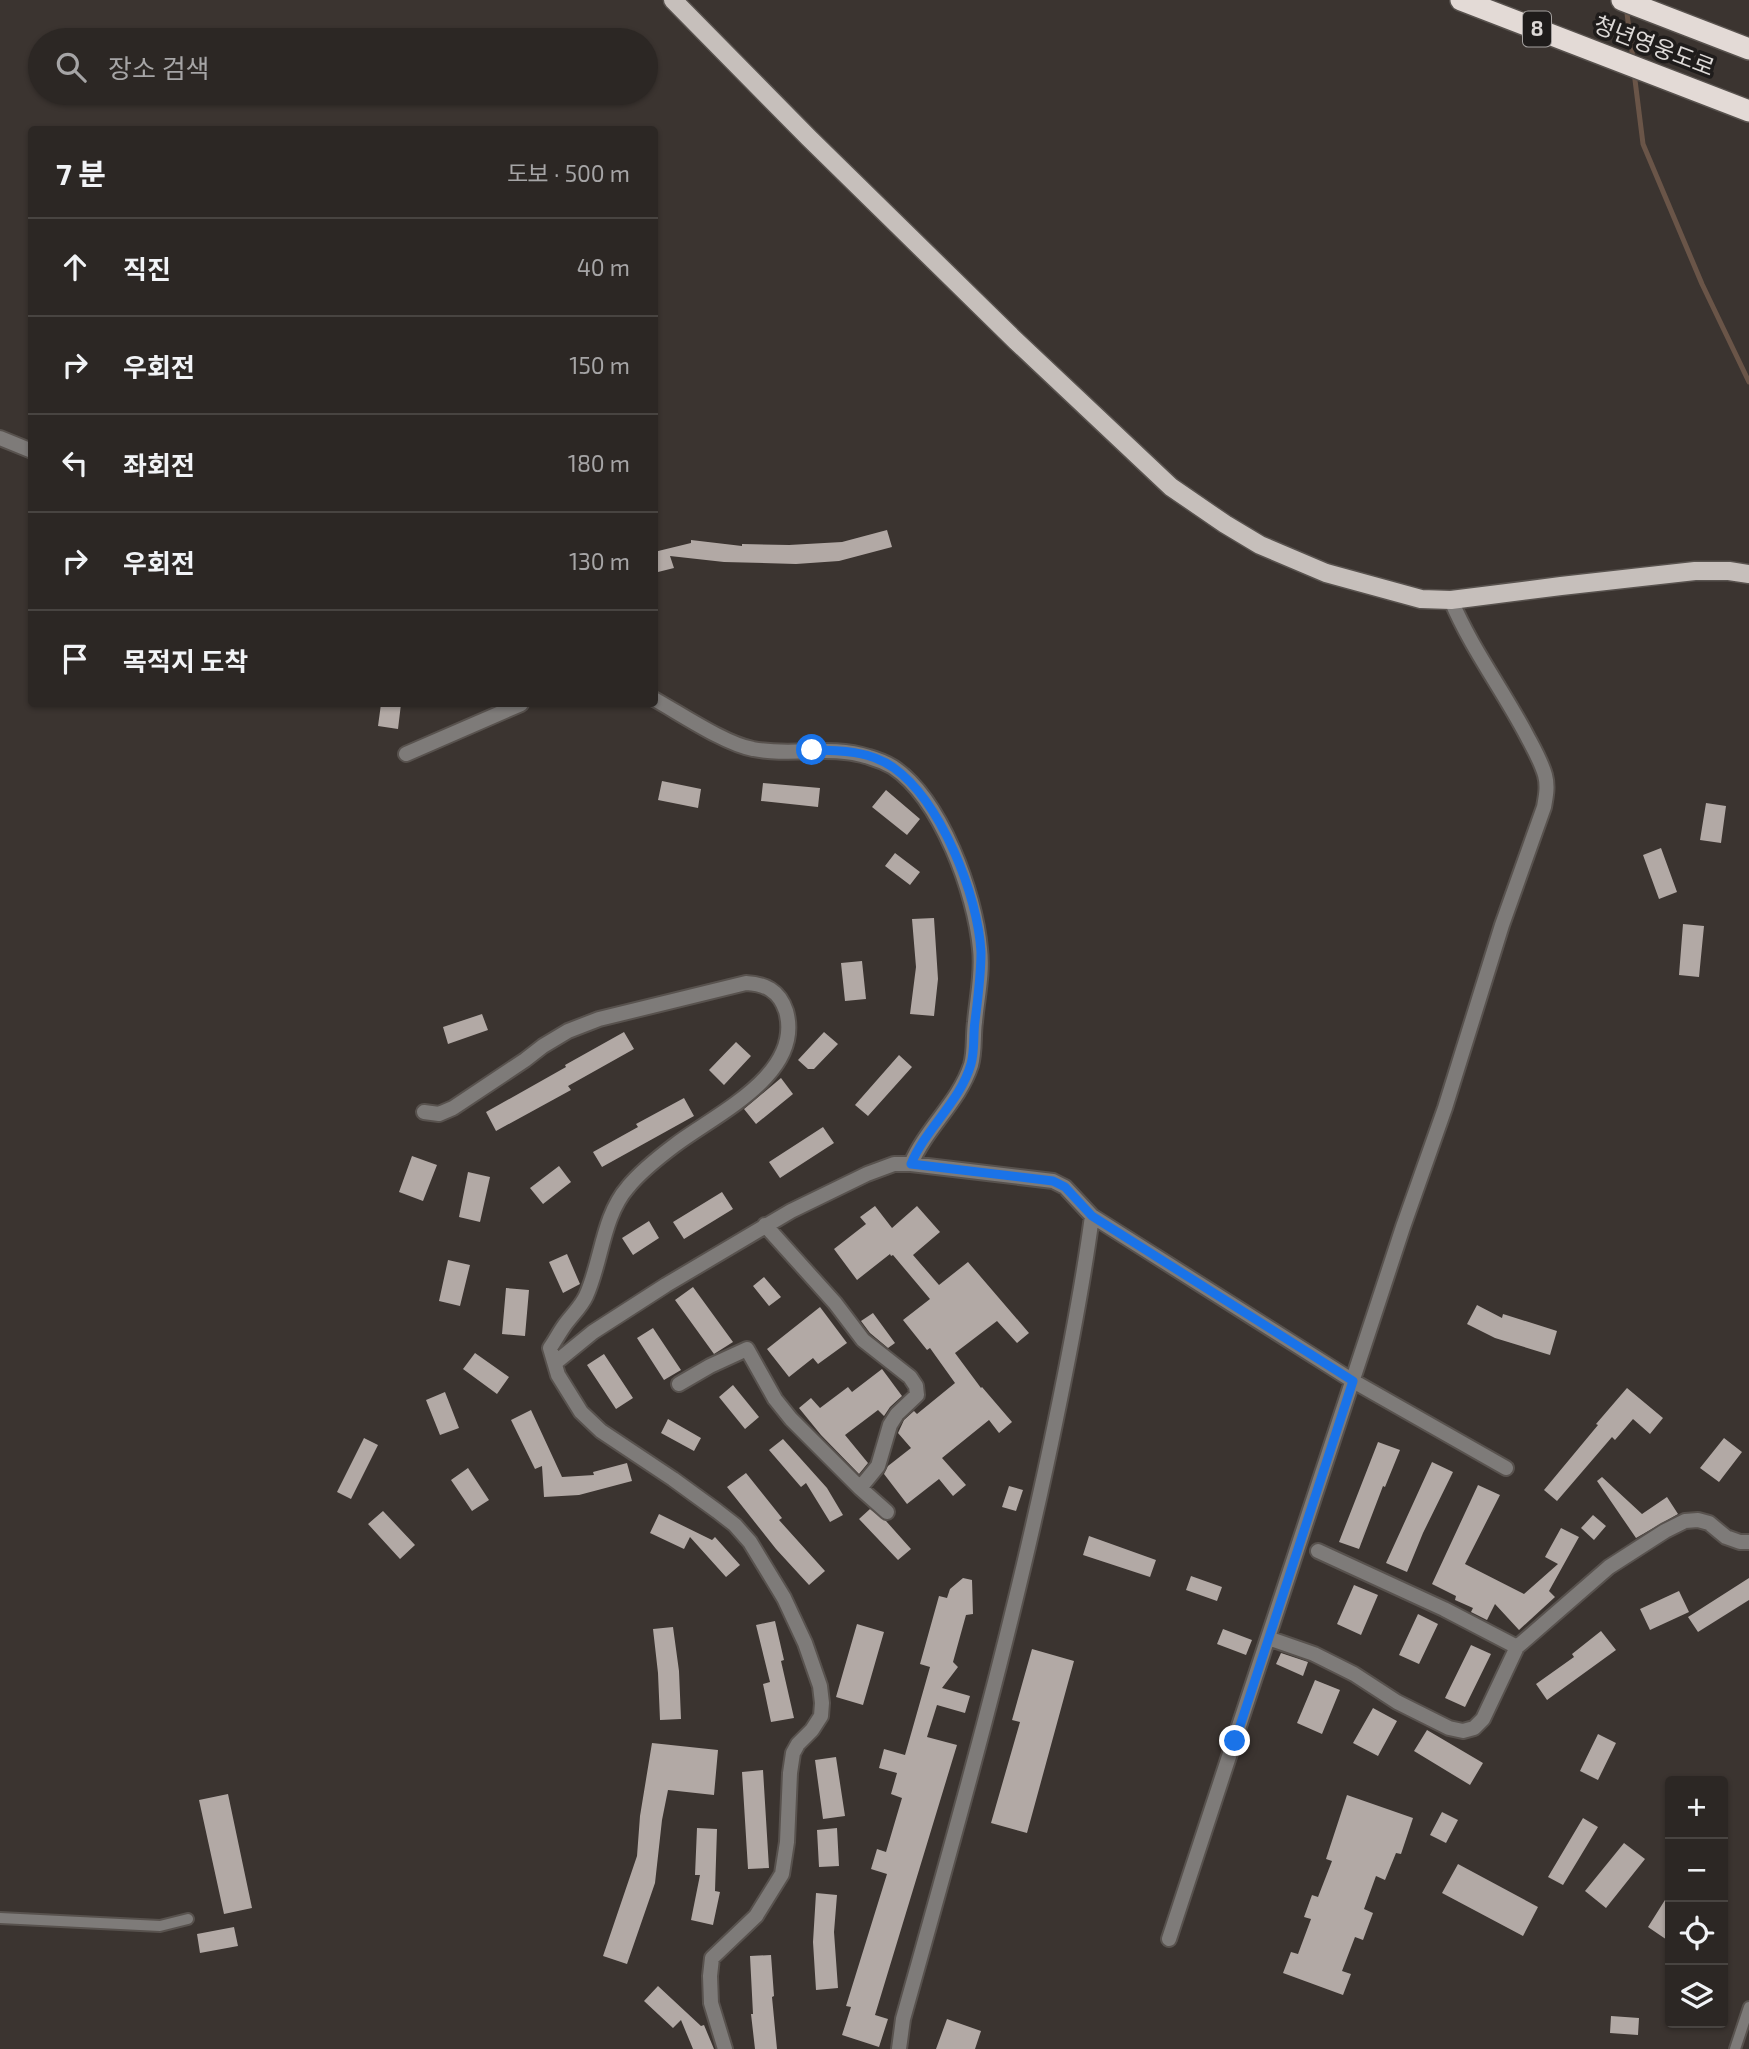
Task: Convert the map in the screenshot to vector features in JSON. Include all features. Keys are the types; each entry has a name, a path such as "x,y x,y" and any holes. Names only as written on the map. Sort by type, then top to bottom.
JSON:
{"highway":[{"name":"청년영웅도로","path":"1461,0 1749,111"},
{"name":"청년영웅도로","path":"1622,0 1749,49"}],"main road":[{"path":"673,0 1016,341 1171,487 1224,524 1261,545 1326,573 1421,599 1451,600 1695,571 1749,574"}],"street":[{"path":"0,438 28,449"},
{"path":"1169,1939 1403,1227 1445,1108 1502,925 1544,807 1546,778 1540,761 1459,619 1451,600"},
{"path":"658,701 751,749 776,752 846,750 893,767 932,809 948,835 970,897 981,949 974,1043 971,1064 962,1083 949,1106 917,1149 911,1164"},
{"path":"406,754 514,707"},
{"path":"424,1112 439,1114 453,1108 543,1046 568,1031 598,1019 746,983 763,984 777,995 785,1007 788,1020 785,1048 764,1078 730,1108 659,1158 628,1186 619,1199 584,1299 550,1348 558,1375 581,1412 601,1431 717,1511 735,1525 750,1542 784,1598 805,1643 820,1686 821,1716 793,1753 782,1874 756,1916 712,1958 711,2003 725,2049"},
{"path":"555,1363 593,1332 791,1210 867,1174 894,1164 911,1164 1053,1181 1065,1187 1092,1216 1353,1381 1506,1468"},
{"path":"899,2049 903,2019 1025,1568 1083,1285 1092,1216"},
{"path":"765,1226 835,1303 863,1340 910,1377 916,1386 917,1395 897,1414 890,1425 878,1466 860,1488"},
{"path":"679,1384 747,1349 775,1399 791,1419 887,1512"},
{"path":"1268,1638 1314,1654 1354,1674 1407,1707 1449,1728 1463,1731 1474,1728 1483,1719 1517,1647 1609,1567 1685,1521 1709,1523 1726,1537 1749,1542"},
{"path":"1318,1551 1444,1609 1517,1647"}],"lane":[{"path":"0,1918 160,1926 188,1919"},
{"path":"1735,2049 1749,2007"}],"building":[{"path":"887,530 892,547 839,561 796,564 724,562 670,556 674,568 658,572 658,551 691,543 691,540 742,546 842,542"},
{"path":"381,707 401,707 398,729 378,726"},
{"path":"662,781 701,789 698,808 658,800"},
{"path":"763,783 820,788 818,807 761,801"},
{"path":"886,790 920,819 907,835 872,807"},
{"path":"1706,803 1726,806 1721,843 1700,840"},
{"path":"1661,848 1677,892 1659,899 1643,855"},
{"path":"895,853 920,872 910,885 885,866"},
{"path":"934,918 938,979 934,1016 910,1014 916,967 912,919"},
{"path":"1683,924 1704,926 1699,977 1679,975"},
{"path":"862,961 866,999 845,1001 841,963"},
{"path":"482,1014 488,1030 448,1044 443,1027"},
{"path":"624,1032 634,1049 568,1086 571,1090 496,1131 486,1112"},
{"path":"824,1032 838,1044 814,1069 808,1069 798,1060"},
{"path":"736,1042 751,1056 724,1085 709,1070"},
{"path":"899,1055 912,1067 868,1116 855,1105"},
{"path":"781,1078 793,1094 756,1124 744,1109"},
{"path":"684,1098 694,1116 602,1167 593,1152 638,1127 636,1124"},
{"path":"823,1127 834,1143 780,1178 769,1162"},
{"path":"412,1156 437,1165 423,1201 399,1192"},
{"path":"559,1166 571,1182 543,1204 530,1188"},
{"path":"468,1172 490,1177 480,1222 459,1217"},
{"path":"722,1192 733,1209 684,1239 673,1222"},
{"path":"875,1206 892,1228 917,1206 940,1232 913,1255 939,1285 968,1262 1029,1333 1017,1343 997,1321 955,1353 981,1388 1012,1422 999,1433 989,1420 942,1458 966,1485 953,1496 939,1479 907,1504 884,1474 888,1466 911,1448 898,1433 904,1420 914,1411 917,1414 955,1383 930,1348 927,1350 903,1320 930,1299 893,1255 890,1254 857,1280 834,1249 866,1224 860,1217"},
{"path":"649,1221 659,1238 633,1255 622,1238"},
{"path":"567,1254 580,1284 563,1293 549,1262"},
{"path":"448,1260 470,1265 460,1306 439,1301"},
{"path":"764,1277 781,1297 769,1306 753,1286"},
{"path":"693,1287 733,1342 714,1354 675,1300"},
{"path":"506,1288 529,1290 525,1336 502,1334"},
{"path":"1477,1305 1502,1318 1503,1314 1557,1331 1550,1355 1495,1338 1467,1324"},
{"path":"820,1307 847,1343 818,1364 813,1358 789,1377 767,1349"},
{"path":"873,1313 895,1343 888,1348 870,1333 861,1321"},
{"path":"653,1328 681,1370 664,1380 637,1338"},
{"path":"475,1353 509,1377 497,1394 463,1369"},
{"path":"604,1354 633,1398 616,1409 587,1365"},
{"path":"882,1369 902,1396 884,1416 878,1410 845,1435 868,1463 859,1474 799,1408 811,1398 820,1408 848,1387 852,1392"},
{"path":"733,1385 759,1417 745,1429 719,1397"},
{"path":"1627,1388 1663,1418 1650,1434 1633,1419 1615,1440 1612,1437 1557,1501 1544,1490"},
{"path":"445,1392 459,1428 440,1435 426,1400"},
{"path":"531,1410 562,1477 594,1475 593,1472 627,1463 632,1481 579,1495 544,1497 542,1466 535,1469 511,1420"},
{"path":"668,1419 701,1438 694,1451 661,1433"},
{"path":"364,1438 378,1445 351,1499 337,1492"},
{"path":"1724,1438 1742,1452 1719,1482 1700,1468"},
{"path":"783,1439 827,1488 843,1515 830,1522 806,1483 801,1487 769,1450"},
{"path":"1378,1442 1400,1450 1359,1549 1339,1542"},
{"path":"1432,1462 1453,1472 1407,1572 1386,1563"},
{"path":"468,1468 489,1500 472,1511 451,1480"},
{"path":"746,1473 782,1518 779,1520 825,1571 809,1585 776,1549 727,1487"},
{"path":"1602,1477 1642,1514 1667,1497 1678,1514 1636,1538 1597,1481"},
{"path":"1478,1485 1500,1495 1465,1564 1524,1594 1558,1564 1545,1557 1561,1528 1579,1537 1549,1591 1555,1597 1519,1630 1495,1604 1487,1620 1471,1612 1473,1608 1455,1600 1456,1596 1432,1584"},
{"path":"1009,1486 1023,1490 1016,1511 1002,1507"},
{"path":"870,1509 886,1521 911,1549 898,1560 859,1519"},
{"path":"383,1511 415,1545 400,1559 368,1524"},
{"path":"659,1514 712,1540 715,1537 740,1565 726,1577 690,1537 684,1549 650,1533"},
{"path":"1593,1515 1606,1526 1594,1540 1581,1528"},
{"path":"1089,1536 1156,1560 1150,1577 1083,1555"},
{"path":"1191,1576 1222,1587 1217,1601 1186,1590"},
{"path":"963,1578 972,1580 973,1614 966,1615 953,1662 958,1667 942,1688 970,1696 965,1713 937,1705 927,1737 957,1745 875,2015 888,2019 879,2047 842,2035 851,2007 846,2006 887,1874 871,1869 877,1849 886,1852 902,1798 891,1794 897,1773 879,1768 884,1749 905,1755 930,1667 920,1664 939,1596 947,1598 950,1589"},
{"path":"1749,1578 1749,1600 1698,1632 1688,1617"},
{"path":"1354,1585 1378,1595 1361,1635 1337,1624"},
{"path":"1679,1591 1689,1612 1650,1630 1640,1609"},
{"path":"1418,1614 1438,1624 1419,1664 1399,1655"},
{"path":"775,1621 794,1718 771,1722 763,1684 770,1682 756,1625"},
{"path":"857,1624 884,1632 863,1705 836,1697"},
{"path":"673,1627 679,1671 681,1719 660,1720 653,1629"},
{"path":"1223,1629 1252,1640 1246,1655 1217,1644"},
{"path":"1601,1631 1616,1650 1547,1700 1536,1684 1574,1657 1572,1654"},
{"path":"1471,1645 1491,1654 1465,1707 1445,1698"},
{"path":"1032,1649 1074,1661 1027,1833 991,1823 1020,1722 1012,1720"},
{"path":"1281,1653 1308,1662 1303,1676 1276,1664"},
{"path":"1315,1680 1340,1690 1322,1734 1297,1723"},
{"path":"1373,1708 1397,1721 1378,1756 1353,1743"},
{"path":"1427,1730 1483,1763 1470,1785 1414,1751"},
{"path":"1598,1734 1616,1743 1598,1780 1580,1771"},
{"path":"652,1743 718,1750 714,1795 668,1790 655,1883 627,1964 603,1956 637,1856 640,1816"},
{"path":"836,1757 845,1816 823,1819 815,1760"},
{"path":"763,1770 769,1868 748,1869 742,1772"},
{"path":"228,1794 252,1908 224,1914 199,1800"},
{"path":"1347,1795 1413,1818 1401,1854 1396,1853 1385,1880 1376,1876 1364,1909 1373,1913 1363,1940 1355,1937 1342,1971 1351,1974 1343,1995 1283,1973 1291,1952 1298,1954 1311,1919 1304,1917 1312,1895 1318,1897 1332,1861 1326,1859"},
{"path":"1442,1812 1458,1820 1446,1843 1430,1835"},
{"path":"1583,1818 1598,1827 1563,1885 1548,1877"},
{"path":"697,1828 717,1829 715,1891 720,1892 713,1925 691,1920 700,1875 695,1875"},
{"path":"837,1828 839,1866 819,1867 817,1830"},
{"path":"1624,1843 1645,1859 1606,1908 1585,1891"},
{"path":"1458,1864 1538,1907 1523,1936 1442,1893"},
{"path":"816,1893 837,1895 834,1932 838,1988 816,1990 813,1942"},
{"path":"1665,1900 1665,1939 1648,1927"},
{"path":"234,1927 238,1946 200,1953 197,1934"},
{"path":"771,1955 777,2049 755,2049 751,2014 750,1956"},
{"path":"658,1986 701,2026 704,2025 714,2049 693,2049 681,2020 673,2028 644,2001"},
{"path":"1611,2016 1639,2018 1638,2035 1610,2033"},
{"path":"947,2019 981,2031 975,2049 936,2049"}],"waterway":[{"path":"1626,6 1633,59"},
{"path":"1634,72 1643,144 1702,284 1749,382"}],"route":[{"path":"812,750 846,750 870,757 893,767 911,784 932,809 948,835 976,922 981,949 981,975 971,1064 949,1106 917,1149 911,1164 1053,1181 1065,1187 1092,1216 1353,1381 1235,1741"}]}
